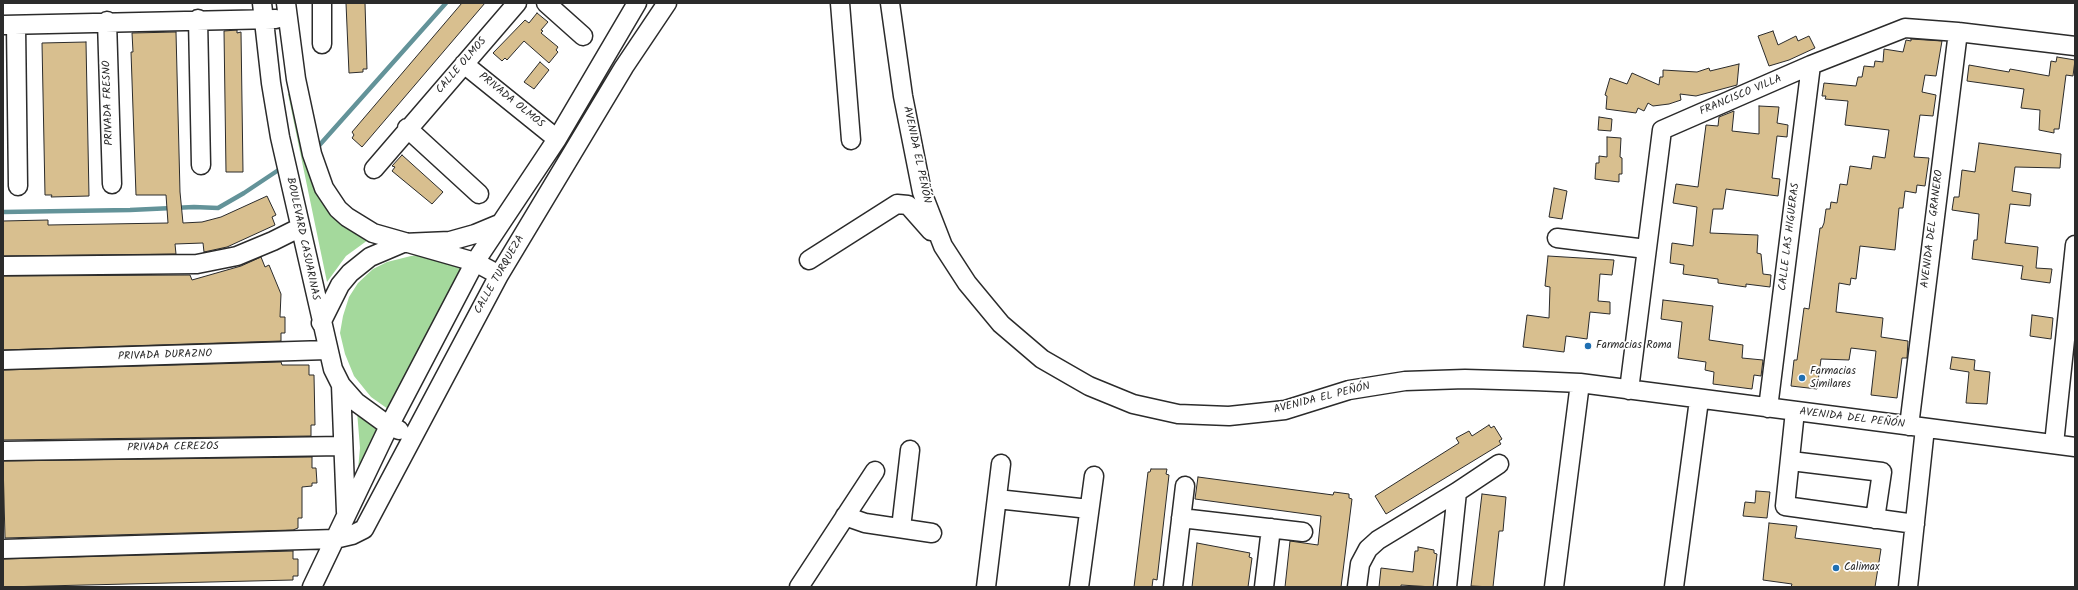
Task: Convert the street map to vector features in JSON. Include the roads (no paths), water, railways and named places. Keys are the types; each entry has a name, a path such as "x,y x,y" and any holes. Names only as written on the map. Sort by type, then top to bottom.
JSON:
{"street":[{"path":"322,3 322,44"},
{"name":"CALLE OLMOS","path":"374,169 407,128 517,3"},
{"path":"546,3 582,36"},
{"path":"312,587 389,426 475,262 557,139 637,3"},
{"name":"CALLE TURQUEZA","path":"335,539 352,535 364,529 499,275 624,67 667,3"},
{"path":"840,3 851,140"},
{"name":"AVENIDA EL PEÑÓN","path":"890,3 903,96 922,192 943,246 967,283 1001,324 1042,359 1089,386 1133,404 1178,414 1229,416 1285,410 1349,390 1406,381 1465,379 1580,383 1629,390"},
{"path":"18,186 9,25 198,20 263,11 286,10 296,78 312,154 317,172 331,199 347,217 373,233 403,243 475,262 499,275"},
{"name":"BOULEVARD CASUARINAS","path":"263,11 271,83 299,228 333,370 341,385 356,402 389,426 412,437"},
{"path":"198,20 201,165"},
{"name":"PRIVADA FRESNO","path":"107,22 112,184"},
{"name":"FRANCISCO VILLA","path":"1629,390 1662,130 1811,65 1905,28 1958,32 2075,46"},
{"name":"AVENIDA DEL GRANERO","path":"1908,587 1915,524 1917,427 1958,32"},
{"name":"PRIVADA OLMOS","path":"464,64 557,139"},
{"name":"CALLE LAS HIGUERAS","path":"1768,408 1811,65"},
{"path":"271,83 296,78"},
{"path":"407,128 479,194"},
{"path":"809,260 896,204 908,205 943,246"},
{"path":"321,323 335,293 350,273 370,257 403,243 450,241 475,234 500,224"},
{"path":"3,266 197,264 237,256 299,228"},
{"path":"1557,238 1646,249"},
{"path":"2054,444 2075,245"},
{"name":"PRIVADA DURAZNO","path":"3,360 327,350"},
{"path":"1554,587 1580,383"},
{"path":"341,385 346,516"},
{"name":"AVENIDA DEL PEÑÓN","path":"1629,390 2075,447"},
{"path":"1674,587 1699,400"},
{"path":"1795,412 1791,461 1785,506 1915,524"},
{"name":"PRIVADA CEREZOS","path":"3,451 343,446"},
{"path":"901,528 910,450"},
{"path":"1791,461 1882,472 1874,518"},
{"path":"986,587 1001,464"},
{"path":"1357,587 1360,564 1368,549 1378,540 1457,492 1499,464"},
{"path":"799,587 875,470"},
{"path":"1079,587 1094,476"},
{"path":"1173,587 1185,486"},
{"path":"1447,587 1457,492"},
{"path":"997,499 1089,509"},
{"path":"845,516 865,523 932,533"},
{"path":"1181,518 1303,532"},
{"path":"1264,587 1271,528"},
{"path":"3,549 335,539"}],"waterway":[{"path":"316,149 446,3"},
{"path":"3,212 130,210 194,207 218,208 283,167"}],"place":[{"name":"Farmacias Roma","path":"1588,346"},
{"name":"Farmacias Similares","path":"1802,378"},
{"name":"Calimax","path":"1836,568"}]}
